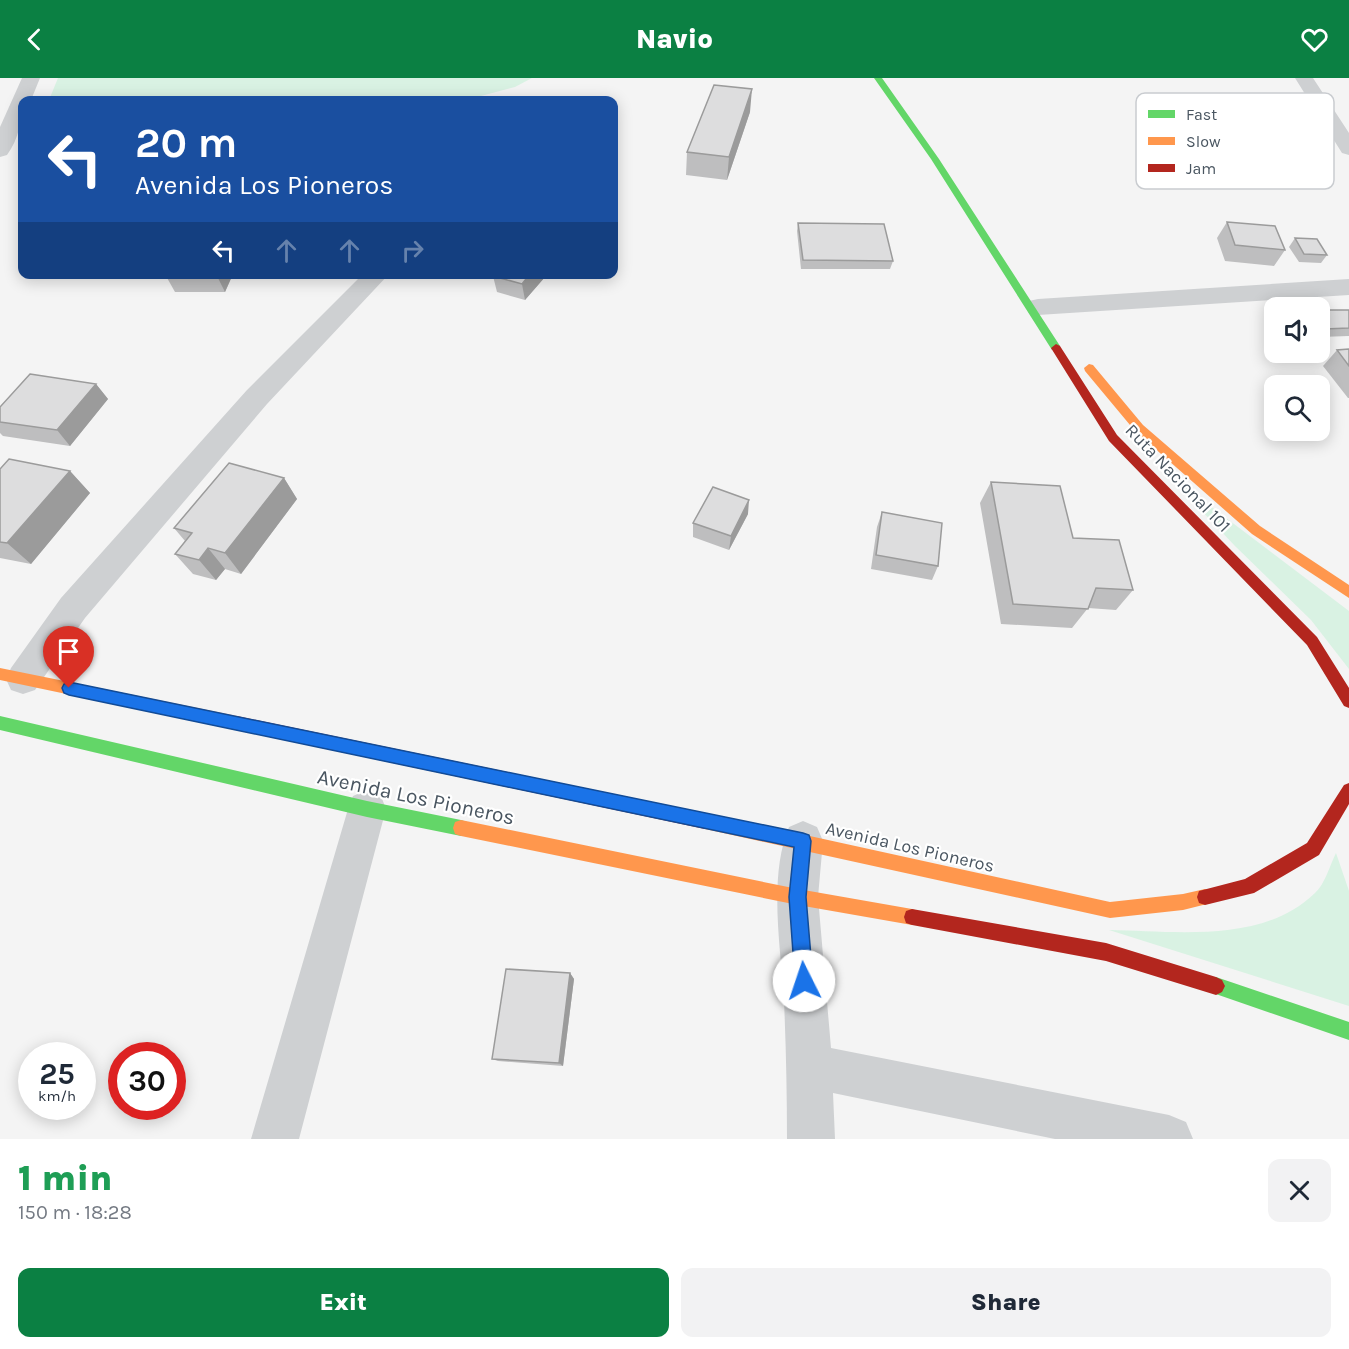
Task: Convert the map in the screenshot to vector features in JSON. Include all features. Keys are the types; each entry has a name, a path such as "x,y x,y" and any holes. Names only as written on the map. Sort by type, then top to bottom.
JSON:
{"main road":[{"name":"Ruta Nacional 101","path":"878,78 935,159 1113,438 1312,641 1349,701"},
{"name":"Ruta Nacional 101","path":"1002,263 1139,428 1256,530 1349,592"},
{"name":"Avenida Los Pioneros","path":"12,676 803,841 1110,910 1184,902 1248,887 1313,849 1349,790"},
{"name":"Avenida Los Pioneros","path":"0,723 367,809 798,897 1106,952 1259,999 1349,1031"}],"street":[{"path":"23,96 31,78"},
{"path":"1304,78 1314,93"},
{"path":"0,151 18,109"},
{"path":"1334,125 1349,149"},
{"path":"12,676 249,406 372,279"},
{"path":"1038,307 1349,287"},
{"path":"275,1139 367,809"},
{"path":"803,841 798,897 810,1066 811,1139"},
{"path":"810,1066 1169,1139"}],"green space":[{"path":"58,78 532,78 515,87 481,96 51,96"},
{"path":"1164,471 1349,611 1349,669 1311,620 1235,546"},
{"path":"1336,853 1349,891 1349,1006 1109,930 1217,931 1270,920 1294,909 1319,889"}],"building":[{"path":"714,85 752,89 729,157 687,152"},
{"path":"1227,222 1275,226 1285,250 1235,245"},
{"path":"798,223 884,224 893,261 803,260"},
{"path":"1295,238 1317,239 1327,255 1304,254"},
{"path":"504,279 526,279 522,284"},
{"path":"1330,310 1349,310 1349,328 1330,329"},
{"path":"1349,349 1349,366 1337,350"},
{"path":"30,374 96,384 57,430 0,422 0,407"},
{"path":"9,459 70,471 7,543 0,542 0,469"},
{"path":"229,463 284,478 225,553 208,548 199,560 175,554 192,533 174,528"},
{"path":"991,482 1060,486 1073,538 1119,540 1133,590 1096,588 1088,609 1013,604"},
{"path":"713,487 749,500 731,536 693,523"},
{"path":"882,512 942,523 938,566 876,555"},
{"path":"506,969 570,973 559,1063 492,1059"}],"traffic: fast":[{"path":"878,78 935,159 1056,348"},
{"path":"0,723 367,809 461,828"},
{"path":"1216,986 1349,1031"}],"traffic: slow":[{"path":"1089,368 1139,428 1256,530 1349,592"},
{"path":"0,674 237,723"},
{"path":"705,821 1110,910 1183,902 1205,897"},
{"path":"461,828 798,897 912,917"}],"traffic: jam":[{"path":"1056,348 1113,438 1312,641 1349,701"},
{"path":"237,723 705,821"},
{"path":"1205,897 1248,887 1313,849 1349,790"},
{"path":"912,917 1106,952 1216,986"}],"route":[{"path":"69,688 803,841 798,897 804,981"}]}
